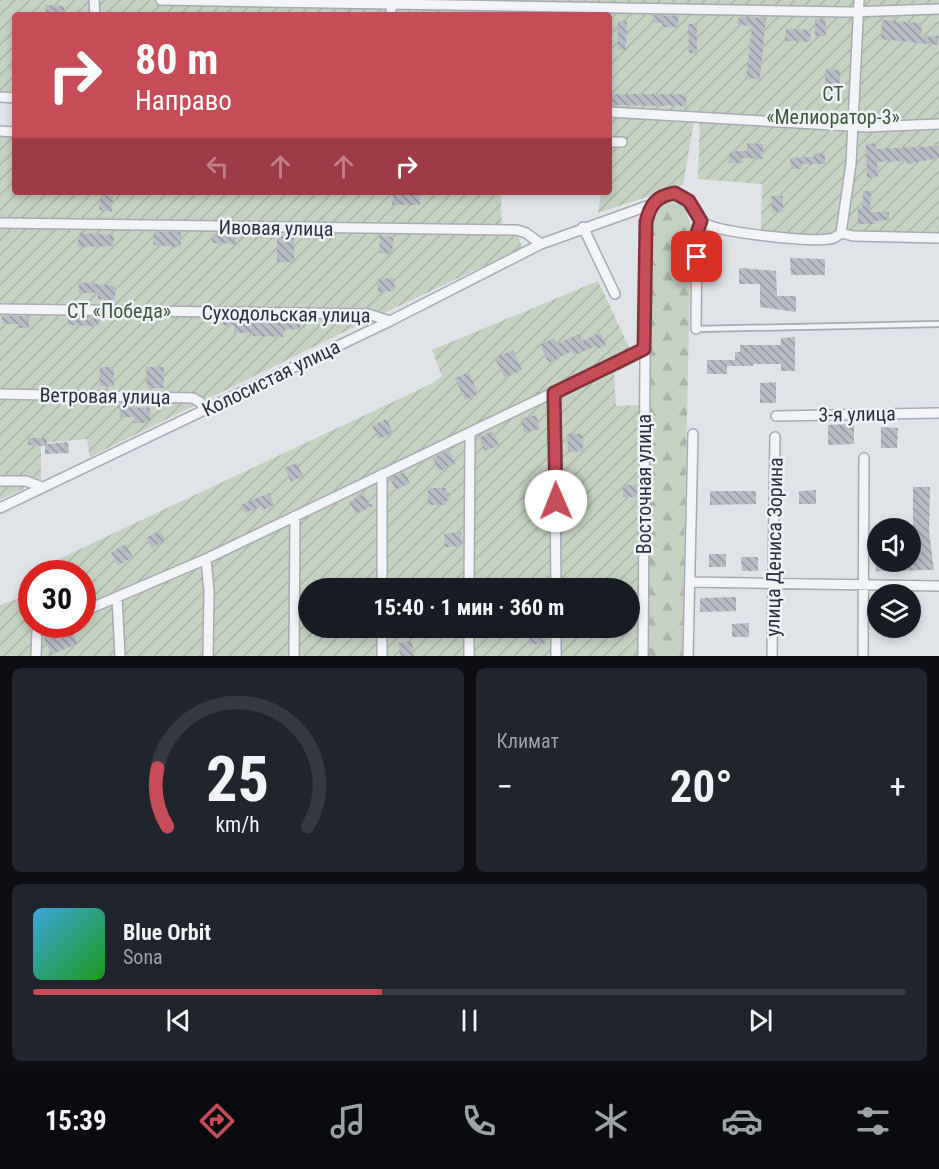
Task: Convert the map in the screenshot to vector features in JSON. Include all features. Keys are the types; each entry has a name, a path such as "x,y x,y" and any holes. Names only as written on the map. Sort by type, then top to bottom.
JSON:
{"street":[{"path":"161,0 391,1 858,12 939,9"},
{"path":"696,329 697,233 701,221 720,230 817,240 835,238 841,233 853,125 859,0"},
{"path":"612,112 853,125 939,124"},
{"path":"612,142 622,142"},
{"name":"Колосистая улица","path":"0,508 390,321 544,243 583,227 650,206 659,198 675,193 689,201 701,221"},
{"name":"Восточная улица","path":"643,656 644,349 646,222 650,206"},
{"name":"Ивовая улица","path":"0,223 517,231 526,233 544,243"},
{"path":"583,227 615,294"},
{"path":"841,233 853,236 939,238"},
{"name":"Суходольская улица","path":"0,309 339,313 368,314 390,321"},
{"path":"96,606 206,559 644,349"},
{"path":"554,393 556,578"},
{"name":"Ветровая улица","path":"0,394 193,398 200,402 205,410"},
{"name":"3-я улица","path":"776,416 939,413"},
{"path":"469,578 470,433"},
{"path":"688,656 693,434"},
{"name":"улица Дениса Зорина","path":"772,656 775,437"},
{"path":"862,656 864,458"},
{"path":"382,474 382,578"},
{"path":"0,481 26,481 42,487"},
{"path":"294,656 295,516"},
{"path":"206,559 209,591 208,656"},
{"path":"690,582 939,586"},
{"path":"117,597 120,656"},
{"path":"36,656 37,638"},
{"path":"382,638 382,656"},
{"path":"469,638 469,656"},
{"path":"556,638 556,656"}],"lane":[{"path":"696,329 939,324"}],"green space":[{"path":"0,0 386,0 386,12 12,12 12,96 0,96"},
{"name":"СТ «Мелиоратор-3»","path":"394,0 939,0 939,234 853,234 834,231 827,237 761,231 762,184 698,179 700,113 612,111 612,12 394,12"},
{"name":"СТ «Победа»","path":"612,118 694,121 683,185 598,213 601,195 612,195"},
{"name":"СТ «Победа»","path":"0,137 12,137 12,195 501,195 502,234 518,235 522,248 346,331 90,457 87,439 41,443 41,480 0,500"},
{"path":"674,199 684,206 691,226 682,656 648,656 652,222 653,210 664,201"},
{"path":"598,281 636,362 614,373 616,406 640,405 639,578 298,578 298,638 639,638 639,656 41,656 42,638 96,638 96,560 57,560 433,383 442,376 432,350"},
{"path":"18,599 18,638 32,638 31,656 0,656 0,605"}],"building":[{"path":"45,5 64,6 65,12 46,12"},
{"path":"653,15 678,16 678,27 662,27 662,23 652,22"},
{"path":"739,17 766,18 760,79 746,78 752,26 738,25"},
{"path":"815,19 826,19 826,36 815,36"},
{"path":"882,20 922,23 921,37 938,36 938,45 881,39"},
{"path":"618,21 627,21 626,50 618,50"},
{"path":"688,24 697,24 697,53 689,53"},
{"path":"786,29 811,30 810,42 785,41"},
{"path":"826,69 840,70 840,94 824,93"},
{"path":"612,94 686,94 686,106 612,105"},
{"path":"747,143 763,144 763,159 742,158 742,163 729,163 730,151 747,151"},
{"path":"875,143 876,149 938,146 939,158 907,164 906,161 877,162 878,177 867,178 866,145"},
{"path":"814,153 825,154 825,164 802,164 802,169 791,169 790,158 813,157"},
{"path":"863,191 871,191 870,212 889,212 889,220 875,221 875,224 858,224 858,208 862,208"},
{"path":"101,195 113,196 112,212 99,210"},
{"path":"393,195 420,195 420,205 392,205"},
{"path":"771,196 783,196 783,212 772,212"},
{"path":"154,232 181,232 181,247 153,245"},
{"path":"79,233 114,235 114,246 77,247"},
{"path":"212,235 236,236 236,244 212,243"},
{"path":"277,235 294,235 294,262 277,262"},
{"path":"380,236 394,237 392,254 379,253"},
{"path":"790,258 825,259 825,275 791,275"},
{"path":"739,268 776,271 777,296 796,296 796,312 760,307 760,284 739,284"},
{"path":"394,278 395,291 378,292 378,279"},
{"path":"79,282 115,286 115,300 98,299 98,293 78,293"},
{"path":"2,316 29,316 29,328 19,328 19,324 2,324"},
{"path":"68,317 98,318 99,326 68,325"},
{"path":"223,319 275,323 275,319 300,320 300,329 283,330 283,337 253,336 253,333 234,333 234,326 223,325"},
{"path":"601,333 606,346 597,349 595,346 574,356 572,351 549,363 540,345 554,338 557,344 579,334 582,341"},
{"path":"795,337 795,371 781,371 781,364 753,364 753,366 727,366 727,374 707,374 707,360 735,360 735,352 740,352 740,345 781,345 781,338"},
{"path":"513,350 522,370 505,378 495,358"},
{"path":"100,367 114,367 114,387 99,386"},
{"path":"146,367 164,367 164,388 147,388"},
{"path":"469,372 478,394 465,400 455,378"},
{"path":"776,382 776,403 760,403 760,383"},
{"path":"119,407 150,408 150,423 134,423 134,417 120,417"},
{"path":"536,415 540,429 524,433 521,419"},
{"path":"386,419 393,432 379,439 372,426"},
{"path":"854,424 854,444 828,445 828,425"},
{"path":"881,427 898,428 897,448 881,448"},
{"path":"492,431 499,445 485,451 479,438"},
{"path":"567,434 582,434 583,451 568,452"},
{"path":"28,438 47,438 47,444 68,442 69,453 45,454 45,446 28,445"},
{"path":"449,450 455,464 439,471 433,458"},
{"path":"297,463 303,476 291,482 285,468"},
{"path":"404,472 410,483 396,490 390,478"},
{"path":"623,485 637,485 637,497 623,497"},
{"path":"913,487 930,487 929,531 934,570 921,570 921,518 913,518"},
{"path":"428,488 446,488 445,493 449,493 449,501 446,501 445,505 428,505"},
{"path":"816,490 816,504 799,504 799,491"},
{"path":"710,491 756,491 756,504 710,505"},
{"path":"269,493 274,505 263,510 261,506 245,513 241,505"},
{"path":"364,494 369,504 375,505 356,514 349,502"},
{"path":"160,530 166,540 152,548 146,538"},
{"path":"461,532 462,546 445,547 444,534"},
{"path":"126,544 133,557 118,565 111,552"},
{"path":"709,554 726,554 726,567 709,567"},
{"path":"741,557 758,557 758,571 742,571"},
{"path":"736,597 736,611 700,612 700,598"},
{"path":"749,623 749,637 732,637 732,624"},
{"path":"44,638 56,638 57,640 75,638 77,644 51,655"},
{"path":"529,638 545,638 545,644 529,644"},
{"path":"412,642 414,656 400,656 398,643"}],"route":[{"path":"556,501 554,393 644,349 646,222 650,206 659,198 675,193 689,201 701,221 697,233 697,257"}]}
